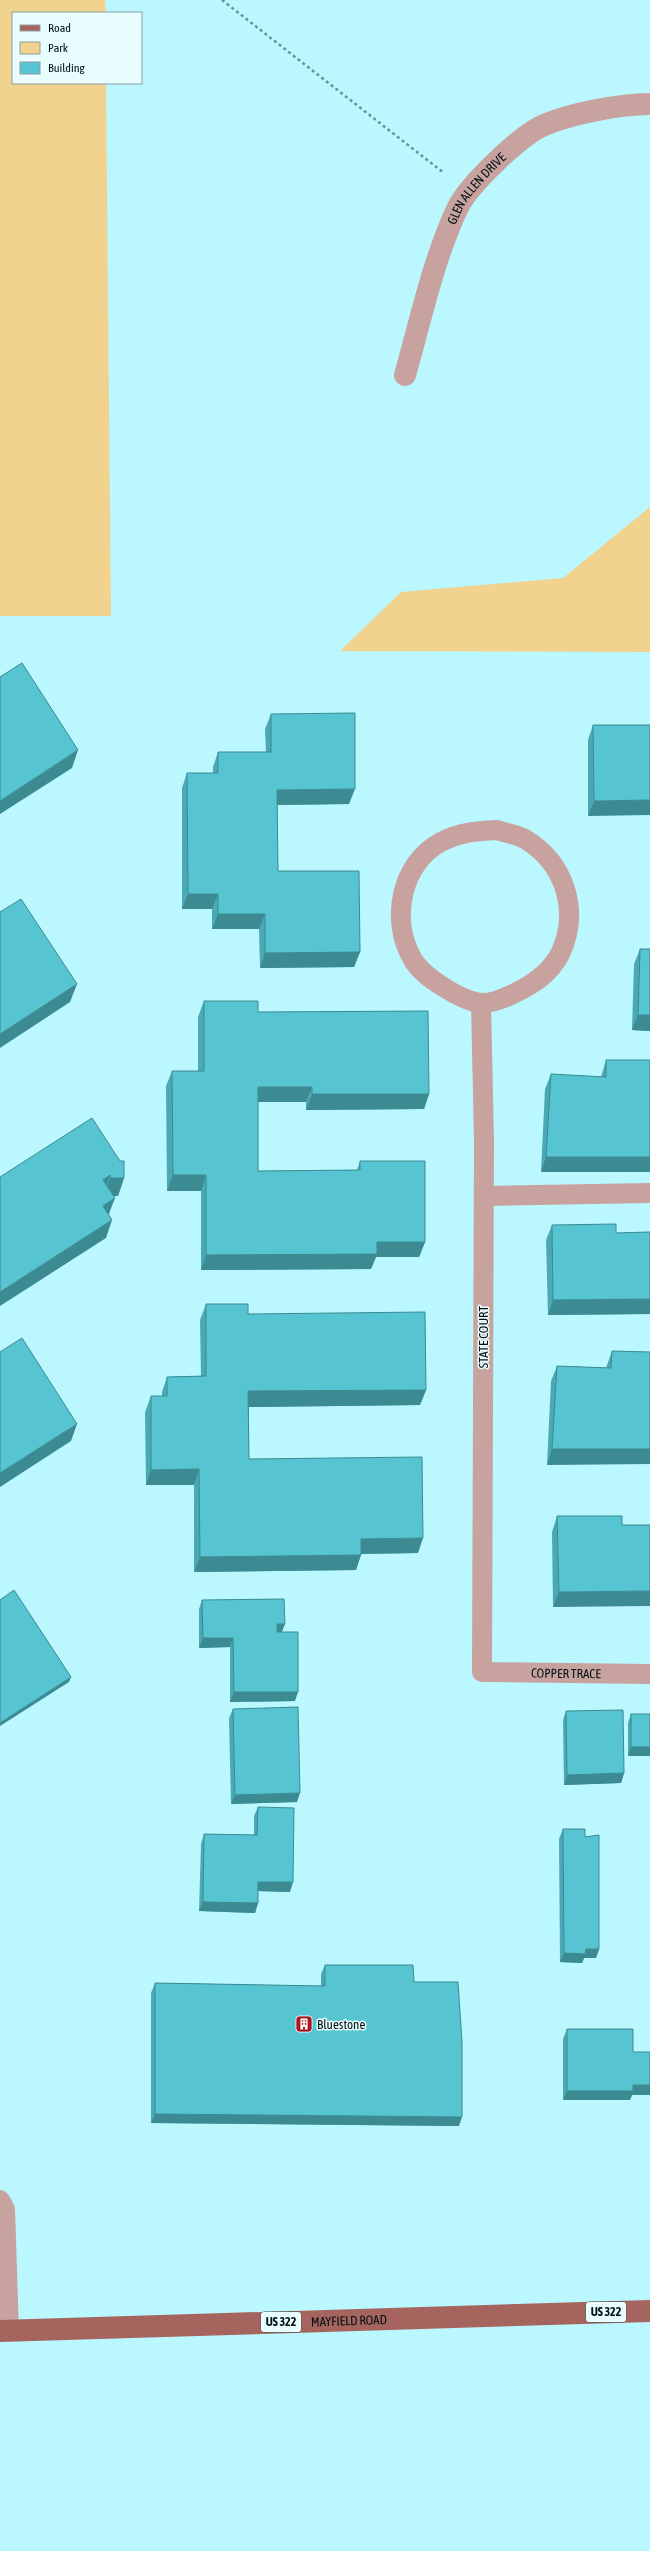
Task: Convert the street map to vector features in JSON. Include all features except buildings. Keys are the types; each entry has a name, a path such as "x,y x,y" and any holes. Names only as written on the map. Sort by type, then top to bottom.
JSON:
{"main road":[{"name":"MAYFIELD ROAD","path":"4,2331 650,2311"}],"street":[{"name":"GLEN ALLEN DRIVE","path":"405,375 441,249 459,206 468,192 495,162 540,127 571,116 650,104"}],"lane":[{"path":"497,830 525,839 548,856 564,881 570,909 567,938 554,964 533,984 507,996 481,1003 452,992 430,978 412,958 402,934 400,908 406,882 420,859 440,842 468,831 497,830"},
{"name":"STATE COURT","path":"481,1003 484,1196 482,1672"},
{"path":"484,1196 650,1194"},
{"name":"COPPER TRACE","path":"482,1672 650,1674"},
{"path":"0,2200 5,2209 4,2331"}],"path":[{"path":"222,0 468,192"}],"green space":[{"path":"0,0 105,0 106,12 12,12 12,84 106,84 111,616 0,616"},
{"path":"650,507 650,652 340,651 401,592 563,578"}],"place":[{"name":"Bluestone","path":"304,2024"}]}
